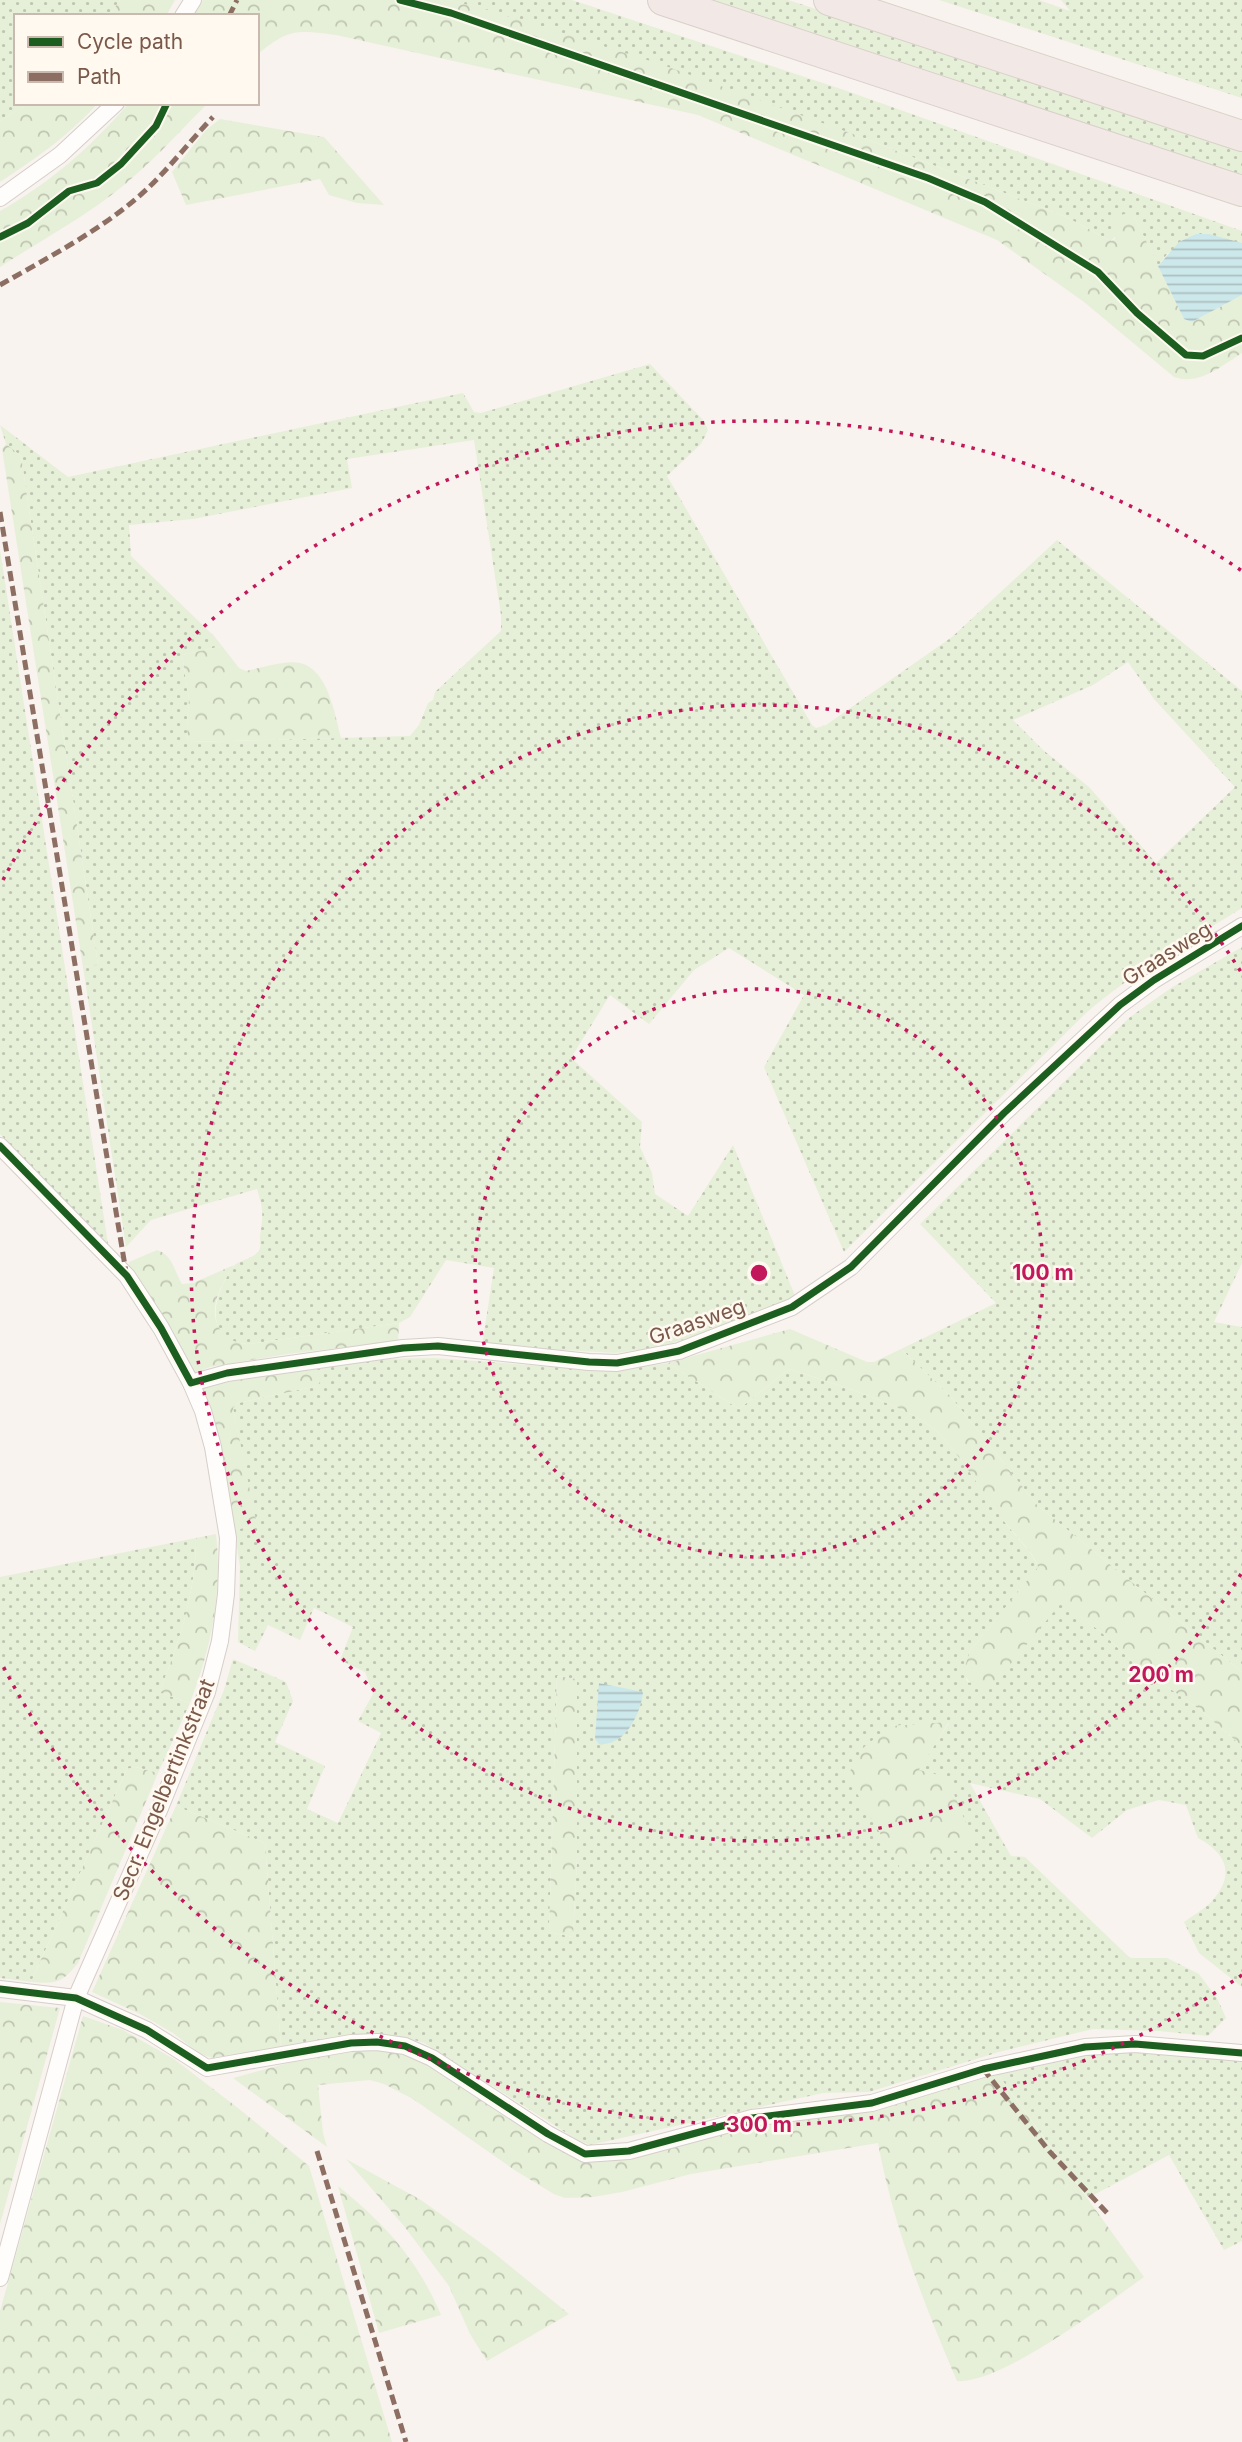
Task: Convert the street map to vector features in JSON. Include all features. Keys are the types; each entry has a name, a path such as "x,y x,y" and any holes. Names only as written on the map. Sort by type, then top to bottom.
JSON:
{"highway":[{"path":"663,0 1242,191"},
{"path":"829,0 1242,136"}],"street":[{"path":"0,198 60,155 114,105"},
{"name":"Graasweg","path":"191,1382 227,1373 403,1348 438,1346 617,1363 679,1351 792,1307 851,1267 1004,1113 1120,1005 1139,990 1242,926"},
{"name":"Secr. Engelbertinkstraat","path":"0,1146 127,1276 161,1328 191,1382 203,1411 213,1447 228,1538 226,1594 220,1641 206,1692 179,1762 76,1997 0,2278"},
{"path":"0,1989 76,1997 147,2030 207,2068 351,2043 377,2042 405,2046 432,2058 548,2134 585,2154 629,2151 752,2119 872,2104 983,2069 1085,2047 1135,2045 1242,2053"}],"green space":[{"path":"0,0 120,0 110,14 14,14 14,105 26,105 0,121"},
{"path":"120,0 175,0 167,14 110,14"},
{"path":"203,0 449,0 660,64 861,137 1066,217 1111,241 1115,239 1115,218 1124,214 1134,216 1184,319 1192,322 1242,295 1242,353 1201,377 1174,377 1084,302 997,240 698,115 336,35 294,33 277,40 259,53 259,14 194,14"},
{"path":"449,0 572,0 844,90 1242,231 1242,243 1168,253 1158,266 1134,216 1111,241 1066,217 861,137"},
{"path":"710,0 788,0 1026,77 1242,150 1242,176"},
{"path":"939,0 1039,0 1070,11 1061,0 1242,0 1242,98"},
{"path":"26,105 96,105 64,136 0,182 0,121"},
{"path":"127,105 206,105 127,183 72,222 0,267 0,211 69,163"},
{"path":"220,119 324,137 384,205 357,203 329,195 320,179 186,205 172,172 206,130"},
{"path":"650,364 704,421 708,430 701,444 667,476 816,728 826,725 952,637 1057,540 1242,691 1242,908 1142,971 1085,1014 844,1252 764,1067 804,995 729,948 694,970 649,1024 610,995 571,1058 642,1122 640,1147 652,1173 655,1194 688,1216 733,1145 796,1298 766,1312 660,1347 616,1353 482,1346 494,1268 446,1260 410,1317 399,1323 249,1344 236,1342 220,1331 217,1302 233,1267 256,1254 260,1248 262,1213 257,1189 151,1220 126,1247 83,967 98,965 21,456 6,444 0,425 68,477 463,393 474,412 481,413","holes":["474,440 501,615 501,631 435,692 419,725 410,736 188,742 189,699 182,655 222,646 131,556 129,525 193,519 352,488 347,459","1128,662 1154,699 1235,787 1156,863 1089,787 1043,750 1013,720 1093,685"]},
{"path":"6,444 21,456 98,965 83,967 2,449"},
{"path":"0,550 109,1250 0,1134"},
{"path":"222,646 239,668 246,671 287,663 300,663 310,667 324,683 329,694 341,738 188,742 189,699 182,655"},
{"path":"1242,947 1242,1263 1214,1322 1242,1327 1242,1672 1037,1505 951,1397 901,1349 996,1303 920,1224 1130,1017 1171,988"},
{"path":"157,1250 170,1260 182,1284 193,1283 234,1265 221,1287 215,1310 218,1327 230,1339 249,1344 399,1323 398,1341 288,1354 210,1367 191,1374 130,1272 129,1262"},
{"path":"790,1329 867,1362 874,1362 901,1349 951,1397 1037,1505 1242,1672 1242,1746 1199,1709 1135,1664 1100,1631 1061,1603 999,1678 981,1688 969,1682 965,1669 970,1651 1038,1567 945,1440 923,1421 887,1403 789,1369 739,1409 668,1363"},
{"path":"434,1358 612,1371 668,1363 739,1409 789,1369 887,1403 923,1421 936,1431 963,1462 1033,1557 1038,1568 970,1651 966,1679 969,1683 1032,1636 1061,1602 1100,1631 1135,1664 1199,1709 1242,1746 1242,1987 1199,1953 1184,1922 1212,1901 1224,1882 1226,1873 1221,1857 1198,1838 1186,1805 1159,1800 1127,1810 1092,1838 1040,1799 970,1783 1011,1856 1025,1857 1130,1958 1167,1958 1199,1974 1217,1998 1226,2018 1208,2036 1093,2029 999,2052 869,2092 823,2093 590,2145 576,2139 424,2043 389,2036 353,2036 281,2047 265,1843 176,1806 224,1690 233,1659 286,1682 293,1701 275,1742 325,1766 307,1809 338,1823 381,1733 358,1721 373,1694 365,1672 340,1660 353,1627 314,1608 300,1640 268,1625 255,1651 238,1642 240,1566 234,1530 256,1525 233,1408 238,1403 317,1386 314,1367 370,1359","holes":["557,1676 576,1679 577,1685 577,1858 573,1937 549,1932","949,1723 918,1770 891,1726"]},
{"path":"314,1367 320,1382 317,1386 238,1403 233,1408 257,1525 234,1530 197,1387"},
{"path":"216,1534 218,1578 214,1620 190,1703 161,1693 161,1688 186,1615 196,1538"},
{"path":"196,1538 186,1615 161,1688 161,1693 190,1703 158,1773 136,1767 127,1769 31,1982 0,1978 0,1577"},
{"path":"557,1676 576,1679 577,1685 577,1858 573,1937 549,1932"},
{"path":"949,1722 919,1770 947,1777 975,1845 900,1868 847,1776 865,1746 891,1726"},
{"path":"135,1767 158,1773 78,1963 58,1981 31,1982 127,1769"},
{"path":"176,1806 265,1843 281,2047 212,2058 200,2054 173,2033 140,2014 92,1992"},
{"path":"0,2002 60,2008 0,2224"},
{"path":"83,2016 123,2030 174,2059 309,2166 392,2442 0,2442 0,2311"},
{"path":"379,2046 411,2053 559,2149 588,2159 669,2145 788,2118 871,2111 997,2073 1144,2277 1025,2357 976,2379 957,2381 911,2264 892,2204 878,2143 691,2174 622,2192 565,2198 516,2171 413,2099 384,2084 370,2080 318,2085 327,2147 233,2078 314,2056"},
{"path":"1127,2051 1242,2057 1242,2241 1224,2250 1169,2155 1088,2198 997,2073 1082,2053"},
{"path":"346,2159 421,2200 489,2249 569,2314 487,2361 470,2334 449,2286 404,2226"},
{"path":"338,2186 385,2229 411,2260 441,2315 379,2333"}],"water":[{"path":"1196,234 1209,234 1242,243 1242,295 1192,322 1184,319 1158,266 1179,242"},
{"path":"599,1683 643,1692 639,1709 630,1727 617,1740 599,1744 595,1739"}],"marked path":[{"path":"230,14 237,0"},
{"path":"0,285 77,241 132,202 156,180 213,117"},
{"path":"0,512 126,1272"},
{"path":"983,2069 1050,2152 1109,2215"},
{"path":"317,2151 406,2442"}],"cycle path":[{"path":"400,0 451,13 928,178 985,202 1098,272 1137,313 1186,355 1203,356 1242,338"},
{"path":"0,237 28,223 69,191 97,183 121,164 156,126 166,105"},
{"path":"0,1146 127,1276 161,1328 191,1383 227,1373 403,1348 438,1346 617,1363 679,1351 792,1307 851,1267 1004,1113 1120,1005 1154,980 1242,926"},
{"path":"0,1989 76,1998 147,2030 207,2068 351,2043 377,2042 405,2046 432,2058 548,2134 585,2154 629,2151 752,2118 872,2103 983,2069 1085,2047 1135,2044 1242,2053"}]}
